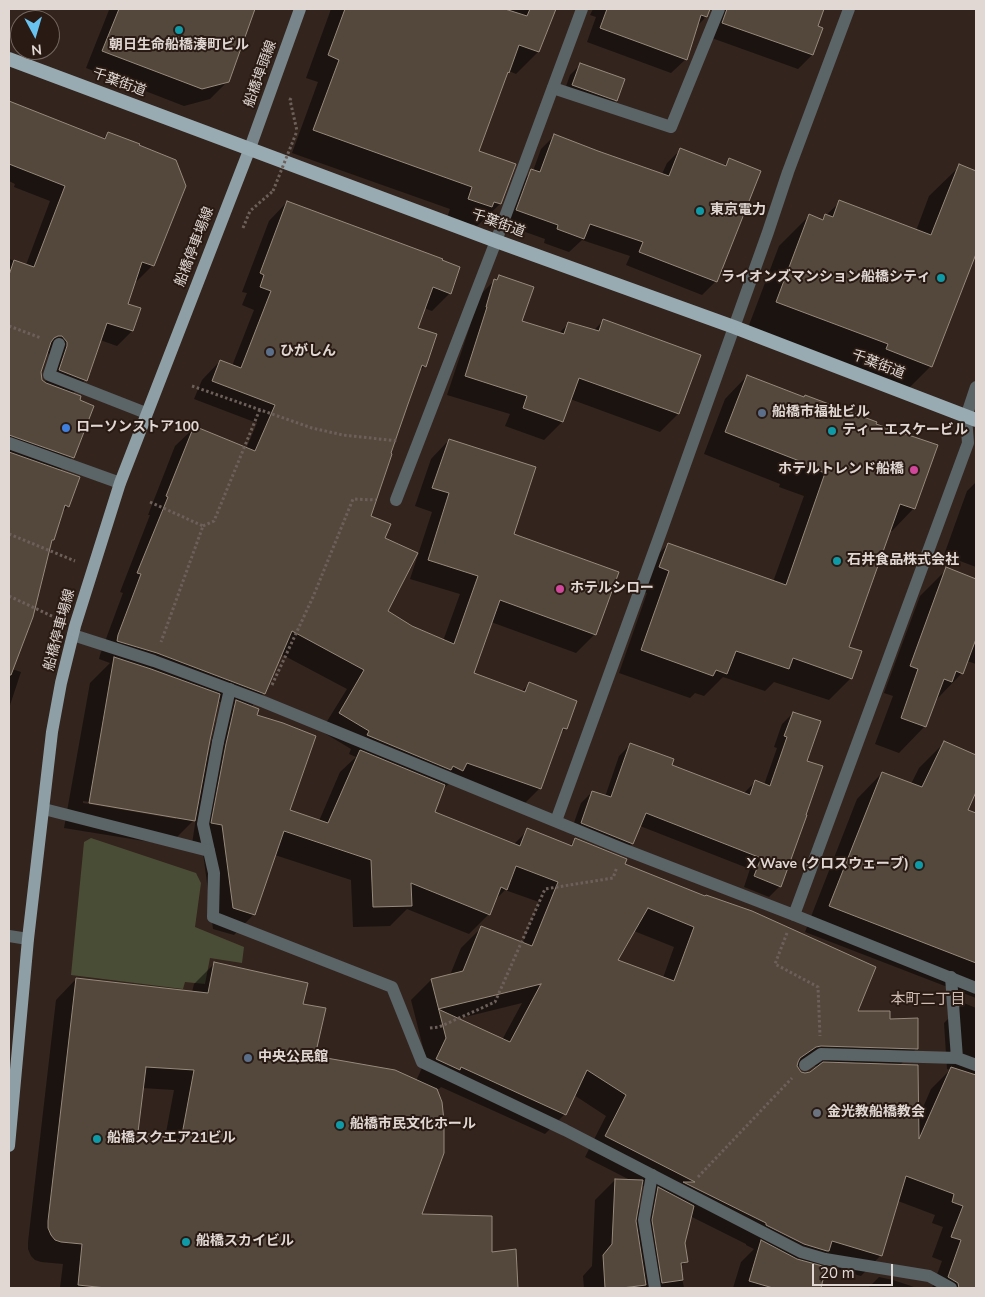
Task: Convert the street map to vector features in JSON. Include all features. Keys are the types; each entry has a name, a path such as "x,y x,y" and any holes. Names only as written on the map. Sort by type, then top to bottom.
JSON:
{"highway":[{"name":"千葉街道","path":"9,59 496,241 734,327 971,418"}],"main road":[{"name":"船橋埠頭線","path":"250,148 300,9"},
{"name":"船橋停車場線","path":"9,1146 28,939 52,732 61,683 74,631 120,483 250,148"}],"street":[{"path":"396,500 496,241 582,9"},
{"path":"552,88 672,127 719,9"},
{"path":"556,821 788,172 849,9"},
{"path":"59,344 49,375 146,413"},
{"path":"794,915 968,443 976,387"},
{"path":"9,443 120,483"},
{"path":"74,631 264,702 623,849 976,988"},
{"path":"230,689 202,824 214,873 213,917 392,987 422,1062 565,1130 801,1252 825,1259 929,1276 951,1288"},
{"path":"44,809 209,851"},
{"path":"9,936 28,939"},
{"path":"951,977 958,1058"},
{"path":"805,1065 821,1054 958,1058 976,1065"},
{"path":"652,1175 644,1220 655,1288"}],"path":[{"path":"243,228 250,211 273,192 297,131 290,100 293,92"},
{"path":"9,326 59,344"},
{"path":"192,386 312,428 343,435 419,443"},
{"path":"154,661 203,526 214,521 260,409"},
{"path":"264,702 314,597 353,500 396,500"},
{"path":"150,502 203,526"},
{"path":"9,534 93,568"},
{"path":"9,596 74,631"},
{"path":"410,1031 439,1026 495,1002 545,889 613,878 623,849"},
{"path":"794,915 775,964 818,987 821,1054"},
{"path":"684,1192 805,1065"}],"green space":[{"path":"91,838 196,873 201,883 195,927 244,947 242,963 210,958 205,984 185,982 183,989 71,975 84,842"}],"building":[{"name":"朝日生命船橋湊町ビル","path":"119,9 255,9 229,82 202,89 102,51"},
{"path":"345,9 505,9 527,16 530,9 556,9 539,52 519,45 479,151 516,164 501,204 494,202 492,207 468,199 472,187 313,130 339,60 328,55"},
{"path":"607,9 710,9 707,17 701,15 687,60 600,28"},
{"path":"727,9 824,9 818,26 823,28 813,55 722,23"},
{"path":"580,63 625,79 617,101 572,85"},
{"path":"9,101 105,139 108,132 176,160 186,186 154,266 142,262 128,304 141,308 133,331 107,323 87,381 59,370 67,342 62,336 58,336 51,342 41,372 42,380 81,396 80,400 94,406 74,458 9,435 9,275 14,260 34,267 65,186 9,164"},
{"path":"554,134 669,176 680,148 726,166 729,158 761,171 717,282 639,252 643,242 590,224 584,239 557,229 558,225 516,210 531,169 540,172"},
{"path":"959,164 976,171 976,254 932,367 886,349 888,344 776,302 809,214 823,220 825,214 833,217 839,200 931,235"},
{"path":"287,201 460,267 451,294 433,287 418,328 437,334 426,367 422,365 371,516 391,524 385,538 418,553 388,611 412,626 454,644 478,576 428,560 449,493 432,488 449,439 536,467 514,534 619,572 596,635 500,600 474,673 525,692 529,682 577,701 567,729 563,728 541,789 467,763 463,771 453,766 451,770 367,735 369,731 339,713 364,670 292,631 265,694 157,653 117,641 141,574 137,573 194,426 255,451 275,405 212,381 220,360 241,368 271,291 260,287 264,275 260,273"},
{"path":"499,275 534,287 522,321 564,334 568,322 599,331 603,319 701,355 679,414 579,378 563,422 523,408 527,396 465,376 494,279 497,280"},
{"path":"747,375 877,422 876,424 938,445 915,509 900,504 849,647 862,651 852,679 793,658 789,669 736,651 727,674 716,670 713,676 641,650 669,571 659,567 668,543 786,585 825,473 725,432"},
{"path":"9,452 80,477 69,507 65,505 54,540 52,540 33,617 11,675 9,675"},
{"path":"946,567 976,579 976,639 963,674 956,671 952,682 944,679 926,727 901,718 918,669 910,666"},
{"path":"114,657 220,694 195,821 89,803"},
{"path":"236,700 259,709 257,715 316,736 290,810 328,823 360,750 445,785 435,812 520,846 527,828 572,846 575,838 627,859 625,864 705,896 752,911 876,967 858,1011 890,1011 890,1019 918,1018 918,1049 821,1046 816,1047 800,1058 797,1066 801,1072 805,1073 810,1072 823,1062 918,1065 919,1139 951,1067 976,1075 976,1288 959,1288 958,1283 948,1277 961,1240 951,1237 963,1206 952,1202 954,1194 906,1176 882,1256 832,1241 829,1251 827,1251 804,1244 766,1225 766,1223 683,1182 695,1182 605,1136 626,1095 587,1070 566,1115 461,1067 460,1070 436,1059 446,1038 431,979 463,971 481,926 532,946 558,882 516,866 507,890 501,887 490,915 411,883 412,906 373,907 371,860 284,831 255,915 233,908 222,825 211,823","holes":["648,908 694,927 674,981 618,960","541,984 510,1042 439,1009"]},
{"path":"793,712 821,721 807,761 823,766 781,887 754,876 761,858 646,813 633,844 581,823 592,791 611,797 630,743 674,759 672,765 750,795 755,780 770,786 787,737 784,736"},
{"path":"944,741 976,755 976,792 968,810 976,813 976,963 829,906 882,772 922,787"},
{"path":"214,962 308,983 303,1004 326,1008 315,1056 395,1070 437,1089 442,1102 444,1153 422,1214 492,1216 492,1252 516,1249 518,1288 106,1288 78,1285 82,1244 55,1240 48,1228 76,978 208,993","holes":["146,1067 194,1070 181,1140 138,1132"]},
{"path":"615,1179 643,1180 636,1221 646,1285 605,1288 603,1255 612,1244"},
{"path":"658,1187 694,1206 685,1243 688,1262 681,1263 683,1280 662,1283 652,1220"},
{"path":"761,1240 797,1259 826,1267 821,1288 773,1288 749,1281"}],"place":[{"name":"朝日生命船橋湊町ビル","path":"179,30"},
{"name":"東京電力","path":"700,211"},
{"name":"ライオンズマンション船橋シティ","path":"941,278"},
{"name":"ひがしん","path":"270,352"},
{"name":"船橋市福祉ビル","path":"762,413"},
{"name":"ローソンストア100","path":"66,428"},
{"name":"ティーエスケービル","path":"832,431"},
{"name":"ホテルトレンド船橋","path":"914,470"},
{"name":"石井食品株式会社","path":"837,561"},
{"name":"ホテルシロー","path":"560,589"},
{"name":"X Wave (クロスウェーブ)","path":"919,865"},
{"name":"中央公民館","path":"248,1058"},
{"name":"金光教船橋教会","path":"817,1113"},
{"name":"船橋市民文化ホール","path":"340,1125"},
{"name":"船橋スクエア21ビル","path":"97,1139"},
{"name":"船橋スカイビル","path":"186,1242"}],"district":[{"name":"本町二丁目","path":"928,1000"}]}
